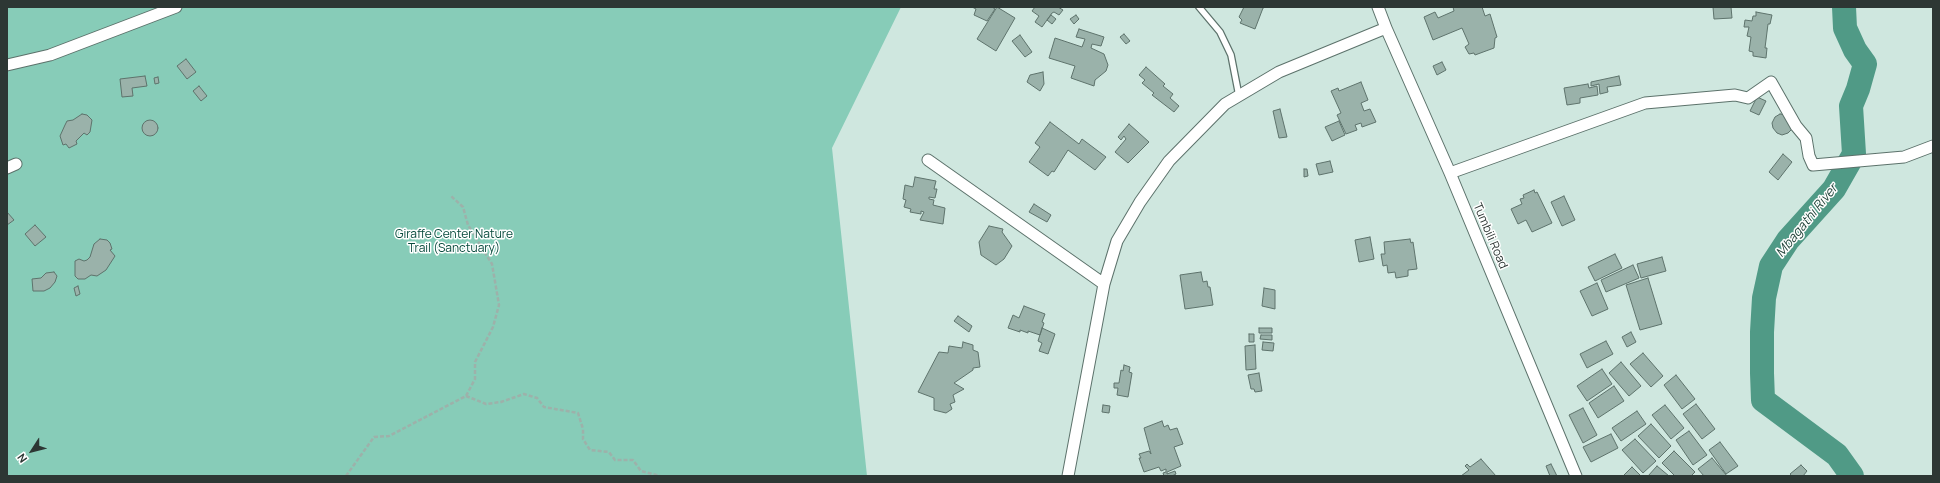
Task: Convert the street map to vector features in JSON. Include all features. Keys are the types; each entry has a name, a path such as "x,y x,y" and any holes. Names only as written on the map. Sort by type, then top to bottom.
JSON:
{"street":[{"path":"7,65 50,55 176,7"},
{"name":"Tumbili Road","path":"1378,7 1450,172 1576,476"},
{"path":"1068,476 1104,284 1116,241 1140,202 1169,161 1225,104 1279,72 1386,28"},
{"path":"1450,172 1645,103 1735,95 1748,98 1771,82 1796,126 1806,138 1810,161 1813,165 1904,157 1933,146"},
{"path":"928,160 1104,284"}],"lane":[{"path":"1199,7 1220,32 1231,55 1239,96"}],"path":[{"path":"346,476 374,437 389,436 466,396 475,379 474,362 493,327 498,306 492,264 468,226 463,207 451,196"},
{"path":"466,396 486,404 501,402 524,394 537,398 544,408 578,413 583,429 583,439 590,450 609,452 616,460 632,460 641,471 660,476"}],"green space":[{"name":"Giraffe Center Nature Trail (Sanctuary)","path":"7,7 901,7 832,148 867,476 7,476"}],"building":[{"path":"972,7 992,7 995,9 987,21 974,15 976,9"},
{"path":"997,7 1015,18 996,51 977,39"},
{"path":"1035,7 1058,7 1063,10 1059,15 1054,12 1052,13 1042,27 1035,22 1039,16 1032,11"},
{"path":"1244,7 1266,7 1263,8 1255,29 1240,23 1242,20 1239,17"},
{"path":"1453,7 1482,7 1485,16 1490,14 1497,37 1495,38 1494,48 1475,55 1474,53 1469,54 1465,47 1469,44 1462,28 1433,40 1424,17 1435,12 1438,18 1454,11"},
{"path":"1713,7 1731,7 1732,18 1714,19"},
{"path":"1756,12 1772,15 1770,24 1768,24 1765,48 1767,48 1766,58 1753,56 1753,52 1749,51 1751,37 1747,36 1749,27 1744,27 1745,20 1752,21 1753,16 1756,16"},
{"path":"1051,15 1056,19 1052,24 1047,20"},
{"path":"1076,15 1079,19 1074,24 1070,19"},
{"path":"1079,29 1104,37 1101,46 1092,44 1091,48 1104,54 1108,65 1106,71 1095,80 1094,86 1071,78 1075,66 1049,58 1055,38 1082,47 1085,39 1076,37"},
{"path":"1124,34 1130,41 1126,44 1120,37"},
{"path":"1020,35 1032,52 1025,57 1012,41"},
{"path":"186,59 196,72 187,79 177,66"},
{"path":"1442,62 1446,70 1437,75 1433,66"},
{"path":"1146,67 1165,84 1163,86 1173,94 1170,98 1179,106 1174,112 1152,95 1154,93 1142,83 1145,80 1139,75"},
{"path":"1043,72 1044,84 1040,91 1027,82 1030,75"},
{"path":"145,76 147,86 132,88 133,96 122,97 120,79"},
{"path":"1619,76 1621,85 1607,87 1608,92 1600,94 1599,84 1591,86 1591,82"},
{"path":"158,77 159,83 155,84 154,78"},
{"path":"1361,82 1368,100 1361,103 1364,111 1370,109 1376,122 1362,127 1361,123 1355,125 1357,130 1346,134 1337,115 1341,113 1331,91 1338,88 1339,91"},
{"path":"1588,84 1589,88 1597,86 1598,95 1580,98 1580,103 1567,105 1564,88"},
{"path":"199,86 207,96 201,101 193,91"},
{"path":"1757,97 1766,101 1759,115 1750,111"},
{"path":"1280,109 1287,137 1279,138 1273,111"},
{"path":"82,114 87,115 92,120 90,132 87,135 84,133 76,141 77,144 69,148 66,144 63,145 60,136 67,121 73,120"},
{"path":"1780,114 1786,115 1792,129 1788,133 1782,135 1777,133 1773,128 1772,123 1775,117"},
{"path":"150,120 157,125 158,128 153,135 150,136 143,131 142,128 147,121"},
{"path":"1339,121 1345,135 1332,141 1325,127"},
{"path":"1050,122 1079,144 1082,139 1106,157 1095,170 1068,150 1054,172 1052,171 1048,176 1029,162 1040,147 1035,143"},
{"path":"1129,124 1149,142 1128,163 1115,152 1126,139 1124,136 1121,140 1118,137"},
{"path":"1783,154 1792,162 1778,180 1769,172"},
{"path":"1330,161 1333,172 1319,175 1316,164"},
{"path":"1304,169 1307,169 1308,176 1304,177"},
{"path":"915,177 936,181 934,189 937,189 935,198 929,197 929,199 934,200 933,205 945,208 943,224 920,220 924,212 921,211 921,214 910,212 911,209 904,207 906,200 903,199 905,185 913,187"},
{"path":"1534,190 1535,193 1537,192 1552,223 1532,232 1526,220 1518,224 1511,209 1522,204 1520,199 1524,198 1523,195"},
{"path":"1564,196 1575,220 1562,226 1551,202"},
{"path":"1034,204 1051,215 1047,222 1029,212"},
{"path":"7,212 14,220 7,225"},
{"path":"35,225 46,237 35,246 25,234"},
{"path":"989,226 1003,229 1002,232 1012,246 1004,259 996,265 981,255 979,242"},
{"path":"1370,237 1374,259 1359,262 1355,240"},
{"path":"100,239 107,240 110,243 112,249 110,250 115,256 106,270 97,276 91,275 85,279 78,279 75,276 75,261 79,259 84,261 87,260 90,257 94,244"},
{"path":"1410,239 1411,243 1413,242 1417,269 1408,270 1408,276 1396,278 1395,272 1388,273 1387,265 1383,266 1381,254 1385,254 1384,242"},
{"path":"1615,254 1622,268 1595,281 1588,267"},
{"path":"1662,257 1666,271 1641,278 1637,264"},
{"path":"1633,265 1639,278 1606,292 1601,280"},
{"path":"54,272 57,276 55,282 50,288 44,291 33,291 32,279 41,278 46,273"},
{"path":"1201,272 1203,282 1207,281 1208,287 1210,287 1213,305 1185,309 1180,275"},
{"path":"1648,278 1662,324 1640,330 1626,285"},
{"path":"1597,283 1608,309 1592,316 1580,291"},
{"path":"78,286 80,294 76,296 74,288"},
{"path":"1264,288 1275,290 1275,309 1262,306"},
{"path":"1024,306 1045,314 1040,335 1028,331 1028,333 1020,330 1020,332 1008,328 1013,315 1019,318"},
{"path":"958,316 972,326 969,332 954,321"},
{"path":"1042,328 1055,334 1048,354 1039,351 1042,343 1038,341"},
{"path":"1259,328 1272,328 1272,333 1259,333"},
{"path":"1631,332 1636,342 1627,347 1622,337"},
{"path":"1249,334 1254,334 1254,342 1249,342"},
{"path":"1261,335 1272,335 1272,340 1260,339"},
{"path":"1606,341 1613,354 1587,368 1580,354"},
{"path":"963,342 973,345 973,350 978,352 980,367 973,368 973,370 954,383 964,389 953,395 955,402 950,404 952,409 946,413 934,410 934,398 918,392 939,352 948,353 949,346 962,348"},
{"path":"1263,342 1274,343 1273,351 1262,350"},
{"path":"1255,345 1256,369 1246,370 1245,346"},
{"path":"1643,353 1663,376 1651,387 1630,364"},
{"path":"1621,362 1641,386 1629,396 1609,373"},
{"path":"1124,365 1130,367 1129,372 1132,373 1128,397 1117,395 1118,388 1114,388 1114,383 1119,383 1121,370 1123,371"},
{"path":"1602,369 1612,384 1587,401 1577,386"},
{"path":"1259,373 1262,391 1255,392 1254,389 1251,389 1248,375"},
{"path":"1676,375 1695,399 1682,409 1664,385"},
{"path":"1614,386 1624,401 1598,418 1589,403"},
{"path":"1696,404 1715,429 1702,439 1683,414"},
{"path":"1103,405 1110,406 1109,413 1102,412"},
{"path":"1665,405 1684,428 1671,439 1652,415"},
{"path":"1583,408 1597,435 1583,443 1569,415"},
{"path":"1637,411 1646,424 1621,441 1612,428"},
{"path":"1162,421 1164,427 1168,425 1170,430 1177,428 1183,444 1174,447 1181,466 1167,472 1167,474 1175,471 1176,474 1172,476 1164,476 1163,473 1166,472 1166,469 1161,471 1159,467 1144,472 1139,458 1141,458 1139,454 1149,451 1151,454 1144,428"},
{"path":"1651,424 1671,446 1659,458 1638,436"},
{"path":"1689,431 1707,455 1693,465 1676,440"},
{"path":"1611,434 1618,448 1591,462 1583,447"},
{"path":"1635,439 1656,461 1643,473 1622,450"},
{"path":"1720,442 1738,466 1726,474 1709,450"},
{"path":"1674,451 1695,472 1691,476 1675,476 1662,463"},
{"path":"1712,458 1727,476 1704,476 1698,469"},
{"path":"1481,459 1496,476 1461,476 1469,470 1465,466 1467,464 1470,467"},
{"path":"1551,464 1557,476 1550,476 1546,466"},
{"path":"1801,465 1807,471 1803,476 1792,476 1790,474"},
{"path":"1657,466 1669,476 1648,476"},
{"path":"1632,467 1641,476 1623,476"}],"waterway":[{"name":"Mbagathi River","path":"1844,7 1845,28 1855,50 1865,64 1858,89 1851,106 1854,154 1834,189 1788,240 1771,266 1764,298 1762,373 1763,400 1837,455 1852,476"}]}
